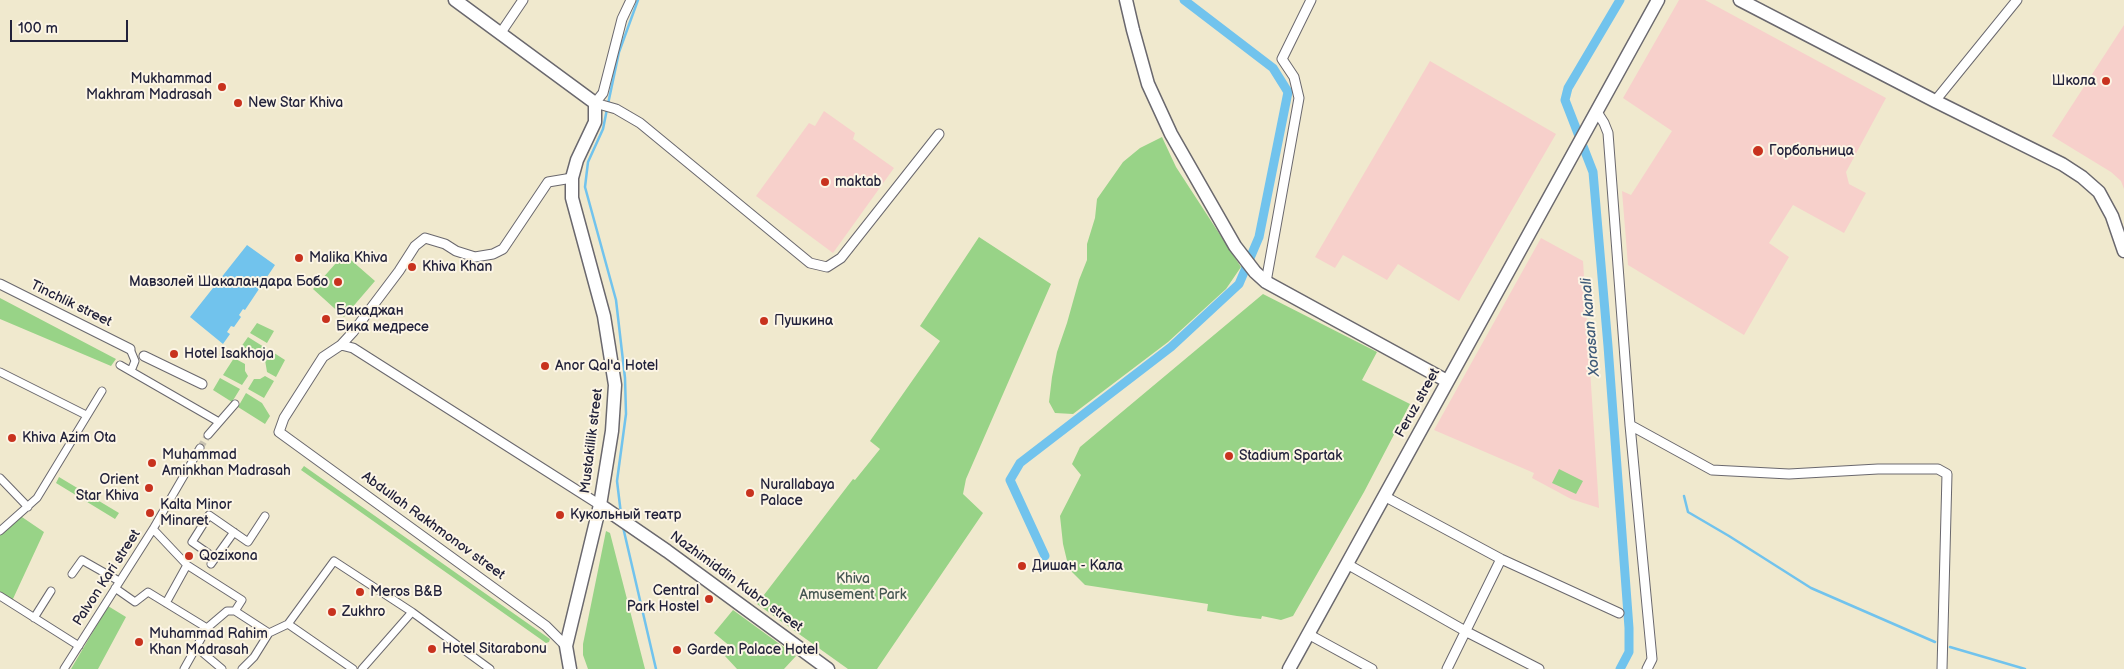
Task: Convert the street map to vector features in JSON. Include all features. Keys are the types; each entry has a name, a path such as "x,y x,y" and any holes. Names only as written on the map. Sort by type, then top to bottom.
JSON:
{"main road":[{"path":"455,0 598,103"},
{"path":"1126,0 1132,30 1148,84 1171,134 1236,248 1255,272 1266,282 1448,381"},
{"name":"Feruz street","path":"1289,669 1658,0"},
{"path":"1740,0 2062,164 2082,177 2099,192 2112,216 2124,250"},
{"name":"Mustakillik street","path":"570,669 566,646 600,505 612,430 615,385 604,316 572,198 572,178 577,160 595,122 598,103"},
{"name":"Nazhimiddin Kubro street","path":"600,505 828,669"}],"street":[{"path":"500,34 523,0"},
{"path":"631,0 622,19 603,93 598,103 614,108 640,124 810,263 827,267 841,258 939,134"},
{"path":"1266,282 1299,98 1294,77 1282,59 1311,0"},
{"path":"1935,101 2017,0"},
{"path":"1596,112 1608,133 1630,425 1652,660 1647,669"},
{"path":"572,178 548,182 503,249 493,254 475,257 425,238 415,246 366,317 341,345 353,348 600,505"},
{"name":"Tinchlik street","path":"0,284 130,349"},
{"name":"Abdullah Rakhmonov street","path":"341,345 323,357 284,418 279,432 546,626 566,646"},
{"path":"130,349 202,384"},
{"path":"130,349 135,361 131,371"},
{"path":"120,365 219,422"},
{"path":"0,372 86,415"},
{"path":"0,531 37,498 102,391"},
{"path":"208,435 235,404"},
{"path":"1630,425 1712,470 1789,474 1878,469 1938,469 1947,474 1942,669"},
{"name":"Palvon Kari street","path":"64,669 153,529 200,448"},
{"path":"0,479 28,506"},
{"path":"1384,496 1501,559 1619,613"},
{"path":"234,532 213,561 192,542 209,515 234,532 248,542 265,516"},
{"path":"153,529 187,564 205,573 242,600 235,611"},
{"path":"1447,669 1501,559"},
{"path":"72,574 82,560 119,581"},
{"path":"242,669 254,657 269,633 288,624 334,561 412,612 490,669"},
{"path":"166,602 187,564"},
{"path":"1347,564 1466,632 1539,669"},
{"path":"115,588 135,602 148,592 207,628"},
{"path":"34,618 51,591"},
{"path":"0,596 78,646"},
{"path":"184,669 207,628 227,611 235,611 269,633"},
{"path":"362,669 412,612"},
{"path":"288,624 353,669"},
{"path":"1308,634 1372,669"},
{"path":"196,647 222,669"}],"shaded area":[{"name":"Горбольница","path":"1679,0 1705,0 1886,98 1846,172 1849,184 1866,193 1844,233 1793,205 1769,243 1789,257 1744,335 1628,265 1622,191 1631,195 1672,131 1623,98"},
{"name":"Школа","path":"2124,25 2124,189 2121,181 2111,172 2052,136"},
{"path":"1430,61 1556,134 1459,301 1398,264 1387,280 1343,255 1335,268 1315,257"},
{"name":"maktab","path":"824,111 855,133 853,139 894,168 833,253 756,196 809,123 815,126"},
{"path":"1541,238 1583,261 1599,508 1571,499 1532,478 1534,473 1434,430"}],"green space":[{"path":"1162,137 1176,167 1241,267 1226,289 1168,342 1073,414 1055,413 1049,402 1052,377 1057,352 1087,260 1087,244 1095,218 1097,199 1123,162 1140,148"},
{"name":"Khiva Amusement Park","path":"979,237 1051,284 966,479 963,494 983,513 877,669 848,669 757,604 853,479 855,480 880,449 870,441 940,341 920,326"},
{"path":"344,254 375,281 344,317 313,289"},
{"name":"Stadium Spartak","path":"1263,294 1377,352 1362,380 1410,404 1364,492 1293,616 1281,620 1262,616 1261,619 1237,616 1207,611 1208,604 1085,585 1069,569 1063,544 1060,516 1081,475 1072,464 1080,447"},
{"path":"0,298 116,359 111,366 0,319"},
{"path":"257,323 274,331 267,343 250,333"},
{"path":"248,337 264,347 259,357 253,357 248,360 236,354"},
{"path":"271,351 285,360 276,377 267,372 265,360"},
{"path":"234,358 245,364 245,371 248,376 242,385 223,375"},
{"path":"265,376 274,381 264,398 248,389 254,379 260,379"},
{"path":"220,378 240,389 232,402 213,390"},
{"path":"246,393 262,403 270,416 265,424 238,407"},
{"path":"304,466 550,639 549,642 546,643 301,470"},
{"path":"1559,469 1583,481 1576,494 1552,483"},
{"path":"59,477 119,513 115,519 56,483"},
{"path":"19,515 44,532 12,601 0,593 0,534"},
{"path":"606,531 610,533 645,669 588,669 583,655 583,644"},
{"path":"108,606 126,617 98,669 71,669"},
{"path":"733,610 796,656 784,669 737,669 725,656 731,647 714,633"}],"water":[{"path":"247,245 275,265 245,310 243,309 239,315 241,317 234,327 231,326 227,332 230,334 223,344 190,317"}],"waterway":[{"path":"608,104 619,52 638,0"},
{"path":"1045,556 1010,480 1020,463 1171,347 1239,284 1259,237 1288,92 1273,68 1184,0"},
{"name":"Xorasan kanali","path":"1620,0 1568,88 1565,100 1593,172 1629,628 1629,652 1620,669"},
{"path":"607,109 603,129 588,162 585,187 616,300 625,378 626,414 617,481 621,514"},
{"path":"1684,496 1688,512 1811,588 1935,642"},
{"path":"623,527 656,669"},
{"path":"1950,647 2025,669"}],"tunnel":[{"path":"200,448 208,435"}],"place":[{"name":"Школа","path":"2106,81"},
{"name":"Mukhammad Makhram Madrasah","path":"222,87"},
{"name":"New Star Khiva","path":"238,103"},
{"name":"Горбольница","path":"1758,151"},
{"name":"maktab","path":"825,182"},
{"name":"Malika Khiva","path":"299,258"},
{"name":"Khiva Khan","path":"412,267"},
{"name":"Мавзолей Шакаландара Бобо","path":"338,282"},
{"name":"Бакаджан Бика медресе","path":"326,319"},
{"name":"Пушкина","path":"764,321"},
{"name":"Hotel Isakhoja","path":"174,354"},
{"name":"Anor Qal'a Hotel","path":"545,366"},
{"name":"Khiva Azim Ota","path":"12,438"},
{"name":"Stadium Spartak","path":"1229,456"},
{"name":"Muhammad Aminkhan Madrasah","path":"152,463"},
{"name":"Orient Star Khiva","path":"149,488"},
{"name":"Nurallabaya Palace","path":"750,493"},
{"name":"Kalta Minor Minaret","path":"150,513"},
{"name":"Кукольный театр","path":"560,515"},
{"name":"Qozixona","path":"189,556"},
{"name":"Дишан - Кала","path":"1022,566"},
{"name":"Meros B&B","path":"360,592"},
{"name":"Central Park Hostel","path":"709,599"},
{"name":"Zukhro","path":"332,612"},
{"name":"Muhammad Rahim Khan Madrasah","path":"139,642"},
{"name":"Hotel Sitarabonu","path":"432,649"},
{"name":"Garden Palace Hotel","path":"677,650"}]}
